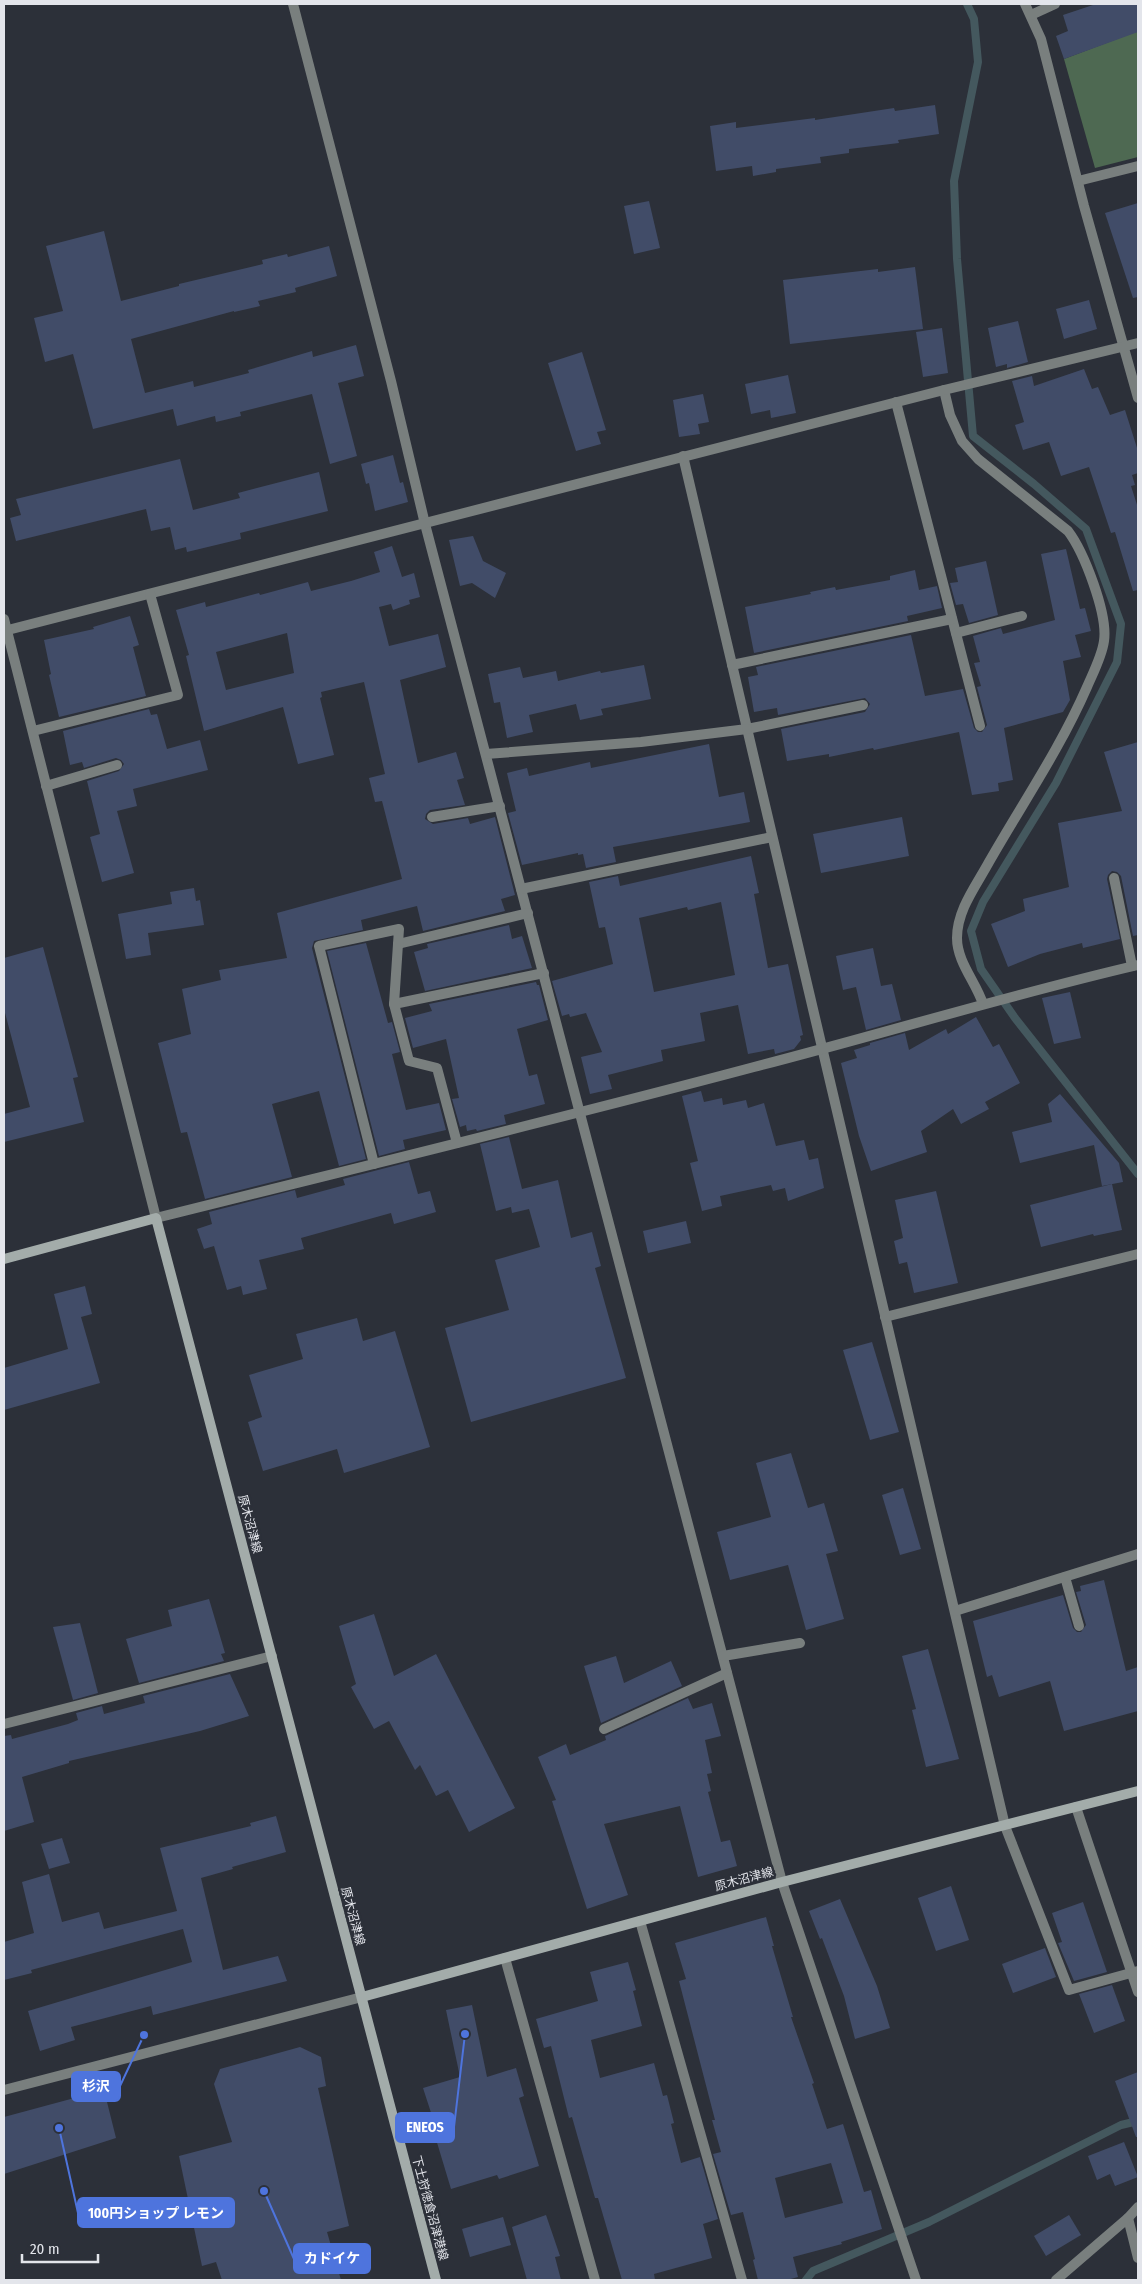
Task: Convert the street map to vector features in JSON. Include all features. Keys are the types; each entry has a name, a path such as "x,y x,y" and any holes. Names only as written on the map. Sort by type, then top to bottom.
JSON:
{"main road":[{"path":"4,1259 156,1218"},
{"name":"原木沼津線","path":"156,1218 362,1996 782,1882 1138,1791"},
{"name":"下土狩徳倉沼津港線","path":"362,1996 436,2280"}],"street":[{"path":"293,4 391,381 425,524 782,1882 916,2280"},
{"path":"1026,4 1041,40 1138,398"},
{"path":"1030,16 1055,4"},
{"path":"1078,181 1138,166"},
{"path":"5,631 683,456 1138,343"},
{"path":"948,389 950,415 962,441 978,459 1068,531 1077,543 1101,610 1104,641 1083,696 1060,742 1003,838 961,914 957,937 958,951 986,1003"},
{"path":"896,402 980,726"},
{"path":"683,456 1005,1826 1070,1990 1135,1971"},
{"path":"33,731 178,695 150,594"},
{"path":"956,634 1022,616"},
{"path":"732,665 952,618"},
{"path":"4,619 5,631 33,731 156,1218 580,1113 822,1050 986,1003 1135,966 1114,878"},
{"path":"486,754 640,742 747,729 863,706"},
{"path":"46,786 117,765"},
{"path":"432,817 500,806"},
{"path":"521,889 772,837"},
{"path":"398,944 528,913"},
{"path":"374,1164 320,946 399,929 394,1004 409,1061 437,1068 457,1143"},
{"path":"394,1004 544,973"},
{"path":"885,1317 1138,1254"},
{"path":"955,1612 1138,1554"},
{"path":"1065,1577 1079,1626"},
{"path":"723,1656 800,1643"},
{"path":"4,1724 272,1656"},
{"path":"604,1729 727,1673"},
{"path":"1076,1807 1135,1971 1138,1992"},
{"path":"640,1921 742,2280"},
{"path":"504,1958 595,2280"},
{"path":"4,2090 362,1996"},
{"path":"1056,2280 1128,2218 1138,2207"},
{"path":"1128,2218 1138,2258"}],"green space":[{"path":"1138,31 1138,157 1095,168 1064,59"}],"building":[{"path":"1096,4 1138,4 1138,32 1064,59 1056,36 1068,31 1063,15"},
{"path":"935,105 939,134 898,140 899,143 849,149 849,153 820,157 821,163 776,169 776,172 753,176 752,166 716,171 710,126 736,122 736,128 815,118 815,120 894,108 895,111"},
{"path":"649,201 660,248 634,254 624,206"},
{"path":"1138,203 1138,297 1133,298 1105,213"},
{"path":"104,231 121,301 179,286 179,284 263,264 262,260 287,254 288,257 329,246 337,276 295,288 296,292 258,301 260,306 234,311 131,339 145,393 193,381 194,387 249,373 248,370 312,351 313,357 356,345 364,376 338,383 357,456 330,464 312,394 240,412 241,416 216,422 215,416 177,426 173,409 93,429 73,354 45,362 34,318 63,311 46,246"},
{"path":"915,267 923,329 790,344 783,280 878,269 878,272"},
{"path":"1089,300 1097,329 1064,339 1056,309"},
{"path":"1018,321 1028,362 1007,368 1007,364 996,367 988,328"},
{"path":"942,328 948,373 923,377 916,332"},
{"path":"582,352 606,430 597,432 601,444 576,451 548,363"},
{"path":"1084,369 1092,389 1098,387 1110,415 1125,410 1138,451 1138,473 1132,475 1135,485 1131,486 1138,508 1138,590 1133,591 1115,532 1111,533 1089,467 1061,476 1049,442 1023,450 1015,425 1024,422 1012,381 1032,376 1034,386"},
{"path":"788,375 796,413 771,418 770,410 751,414 745,384"},
{"path":"703,394 709,422 698,424 700,434 679,437 673,400"},
{"path":"393,455 400,483 403,482 408,502 375,511 369,483 366,484 361,464"},
{"path":"180,459 193,510 240,498 238,493 319,472 328,511 240,533 241,539 187,552 186,547 175,550 170,527 151,531 146,509 16,541 10,518 21,515 16,499"},
{"path":"473,536 483,561 506,573 495,598 472,583 460,586 449,540"},
{"path":"392,546 402,577 414,573 420,597 409,600 410,604 393,610 391,604 379,607 389,646 438,634 446,667 400,680 418,763 456,752 464,778 457,780 465,805 430,810 426,814 425,819 433,824 468,818 470,824 495,817 515,895 501,899 505,911 423,931 417,906 361,920 363,930 314,941 312,948 366,1159 339,1166 319,1091 272,1104 292,1177 205,1199 187,1132 181,1133 158,1043 191,1034 182,989 221,980 219,970 287,958 277,913 402,879 382,801 375,802 369,778 385,774 364,682 321,692 322,697 320,698 334,755 298,764 283,707 204,731 186,656 189,655 176,610 205,602 206,607 308,582 311,591 351,581 380,572 374,552","holes":["287,633 294,673 226,690 216,652"]},
{"path":"1066,549 1080,609 1085,608 1091,631 1075,635 1081,657 1063,661 1070,700 1063,712 1004,728 1013,780 998,783 999,791 972,795 959,732 874,750 873,748 829,757 829,754 787,761 781,729 865,712 870,704 865,698 778,715 777,708 754,712 748,677 758,675 756,667 911,635 925,696 963,689 974,728 978,732 982,732 987,725 977,687 981,686 974,663 980,662 973,636 1001,628 1003,634 1055,620 1041,554"},
{"path":"986,561 998,615 969,623 963,604 956,605 950,583 958,582 955,568"},
{"path":"915,570 919,590 937,586 942,608 907,616 908,621 754,653 745,607 811,594 810,592 835,587 836,590 890,580 890,576"},
{"path":"130,616 139,645 133,647 146,696 59,717 49,675 51,674 44,640 94,629 93,627"},
{"path":"644,665 651,699 601,709 603,715 580,720 576,704 529,715 533,732 507,738 500,702 494,703 488,674 520,667 523,678 556,671 558,681 600,671 601,673"},
{"path":"149,709 151,715 157,714 167,749 200,740 208,770 133,789 137,806 117,811 134,873 102,882 90,837 100,834 87,781 119,771 124,764 116,758 84,768 82,762 70,765 63,731"},
{"path":"1138,742 1138,935 1133,936 1121,876 1117,872 1112,871 1107,879 1120,939 1083,948 1082,943 1040,954 1008,967 991,924 1025,911 1023,899 1069,887 1058,823 1122,811 1104,752"},
{"path":"709,744 719,797 744,792 750,822 613,847 616,862 586,868 583,854 578,855 578,853 522,865 508,813 516,811 507,773 527,768 529,776 590,762 591,768"},
{"path":"902,817 909,856 821,873 813,834"},
{"path":"751,856 759,893 754,894 768,968 788,964 803,1035 800,1036 801,1040 794,1049 775,1054 774,1049 748,1054 738,1005 700,1013 705,1041 661,1050 663,1061 608,1075 612,1089 590,1094 581,1057 602,1052 586,1013 570,1017 569,1014 562,1016 552,981 613,964 605,927 599,928 589,882 618,876 620,886","holes":["721,902 735,975 654,992 639,918 687,907 688,910"]},
{"path":"194,888 196,901 200,900 204,925 148,933 151,955 126,959 118,914 172,904 170,892"},
{"path":"509,925 512,939 522,936 532,968 425,991 414,952 428,948 427,944"},
{"path":"366,943 388,1023 392,1022 400,1052 392,1054 406,1110 439,1103 446,1130 403,1140 405,1149 379,1156 327,951"},
{"path":"43,947 78,1077 73,1078 84,1122 4,1142 4,1114 30,1107 4,1009 4,958"},
{"path":"873,948 881,986 892,984 901,1020 866,1030 856,987 843,990 836,956"},
{"path":"536,982 539,985 548,1020 517,1029 529,1076 537,1074 545,1104 504,1115 506,1124 477,1131 476,1129 467,1131 466,1125 460,1127 452,1099 459,1098 446,1039 413,1048 405,1018 432,1011 429,1004"},
{"path":"1070,992 1081,1038 1054,1044 1042,998"},
{"path":"976,1017 993,1047 999,1044 1020,1083 985,1102 989,1109 961,1124 953,1109 921,1131 927,1152 871,1171 859,1136 841,1063 857,1058 854,1050 870,1045 870,1043 905,1033 909,1050 946,1029 948,1034"},
{"path":"701,1091 704,1102 722,1098 723,1105 746,1100 748,1108 764,1103 776,1146 804,1140 809,1160 818,1158 824,1188 788,1201 785,1188 773,1191 771,1185 720,1196 722,1206 702,1211 690,1163 698,1161 682,1096"},
{"path":"1060,1094 1119,1163 1123,1182 1102,1186 1094,1145 1020,1163 1012,1132 1052,1122 1048,1104"},
{"path":"509,1137 522,1189 558,1180 571,1238 592,1232 601,1266 595,1268 626,1378 471,1422 445,1328 509,1310 495,1260 540,1247 529,1209 512,1213 511,1207 496,1211 480,1144"},
{"path":"409,1162 418,1194 430,1191 436,1212 394,1224 391,1213 301,1238 304,1249 259,1260 267,1289 243,1295 241,1286 227,1290 214,1246 204,1249 197,1229 212,1224 209,1212 295,1190 297,1198 345,1185 343,1179"},
{"path":"1112,1184 1122,1230 1094,1236 1093,1234 1041,1247 1030,1205"},
{"path":"936,1191 958,1283 914,1293 907,1262 899,1264 894,1241 903,1238 895,1200"},
{"path":"686,1221 691,1243 648,1253 643,1231"},
{"path":"85,1286 92,1314 81,1317 100,1383 4,1410 4,1368 68,1349 54,1294"},
{"path":"357,1318 363,1341 395,1331 430,1447 344,1473 337,1449 263,1471 248,1422 262,1417 249,1375 303,1359 296,1334"},
{"path":"872,1342 899,1432 870,1440 843,1350"},
{"path":"791,1453 808,1508 824,1503 838,1551 826,1554 844,1619 806,1630 788,1565 730,1580 717,1532 771,1517 756,1463"},
{"path":"903,1488 921,1549 900,1555 882,1495"},
{"path":"1104,1580 1126,1671 1138,1667 1138,1711 1064,1731 1050,1681 999,1697 992,1675 987,1677 973,1621 1063,1595 1073,1628 1077,1632 1081,1632 1086,1625 1076,1592 1081,1591 1080,1586"},
{"path":"209,1599 225,1653 221,1654 224,1661 139,1683 126,1639 172,1626 168,1610"},
{"path":"374,1614 394,1676 436,1654 515,1808 469,1832 448,1790 436,1796 420,1765 415,1770 389,1721 374,1729 351,1687 356,1684 339,1626"},
{"path":"80,1623 98,1693 73,1700 53,1627"},
{"path":"928,1649 959,1759 926,1767 912,1710 916,1709 902,1656"},
{"path":"616,1656 624,1683 671,1661 682,1686 601,1723 584,1666"},
{"path":"230,1674 249,1716 200,1731 69,1761 69,1763 22,1777 34,1822 4,1831 4,1736 11,1735 12,1739 68,1724 78,1720 76,1713 102,1706 104,1714 145,1703 143,1696"},
{"path":"688,1698 693,1709 712,1703 721,1736 705,1740 712,1773 707,1774 711,1791 708,1792 721,1842 730,1840 737,1866 698,1877 680,1806 604,1824 628,1895 587,1909 552,1801 556,1800 538,1757 566,1744 570,1755 606,1740 605,1736"},
{"path":"276,1816 286,1852 201,1878 223,1970 278,1956 287,1981 153,2015 151,2006 71,2027 75,2040 40,2051 28,2011 192,1962 183,1929 31,1970 32,1973 4,1980 4,1942 34,1933 22,1882 49,1874 62,1922 99,1912 104,1929 177,1911 160,1848 251,1826 250,1823"},
{"path":"62,1838 70,1863 49,1869 41,1844"},
{"path":"951,1886 969,1940 936,1951 918,1898"},
{"path":"840,1899 877,1986 890,2028 855,2039 844,1996 822,1938 820,1939 809,1911"},
{"path":"1083,1902 1107,1972 1074,1981 1058,1943 1062,1942 1052,1913"},
{"path":"766,1917 774,1946 772,1946 793,2017 791,2017 814,2083 812,2084 827,2129 843,2124 864,2192 871,2190 882,2229 841,2242 842,2244 793,2257 798,2277 787,2280 758,2280 753,2260 755,2259 743,2212 731,2215 713,2154 721,2152 712,2120 715,2120 679,1981 686,1979 675,1943","holes":["831,2163 843,2203 785,2218 775,2178"]},
{"path":"1045,1948 1056,1977 1013,1993 1002,1964"},
{"path":"628,1962 636,1990 633,1991 642,2026 591,2040 600,2078 654,2063 663,2096 667,2095 674,2123 671,2124 681,2163 700,2157 718,2219 703,2224 712,2258 654,2274 655,2280 622,2280 598,2198 595,2198 572,2117 569,2118 551,2046 544,2048 536,2019 598,2001 590,1972"},
{"path":"1112,1985 1125,2021 1094,2033 1079,1994"},
{"path":"472,2005 487,2077 516,2068 524,2096 519,2098 539,2166 499,2179 497,2175 451,2189 432,2126 435,2125 423,2088 460,2077 446,2010"},
{"path":"300,2047 321,2057 326,2086 318,2088 349,2226 327,2232 341,2280 222,2280 216,2262 202,2266 179,2156 232,2142 214,2084 220,2069"},
{"path":"1138,2072 1138,2137 1136,2137 1115,2081"},
{"path":"104,2090 116,2138 4,2174 4,2117"},
{"path":"1124,2142 1138,2177 1115,2186 1110,2174 1097,2180 1088,2156"},
{"path":"546,2215 560,2256 555,2257 561,2280 527,2280 512,2227"},
{"path":"1069,2215 1081,2235 1046,2256 1034,2236"},
{"path":"503,2217 511,2245 470,2257 462,2229"}],"waterway":[{"path":"967,4 974,19 978,62 954,181 957,259 973,436 1034,484 1086,529 1121,624 1117,662 1056,783 983,902 971,931 981,969 1015,1018 1138,1174"},
{"path":"806,2280 813,2271 929,2222 1121,2125 1138,2121"}],"place":[{"name":"ENEOS","path":"465,2034"},
{"name":"杉沢","path":"144,2035"},
{"name":"100円ショップ レモン","path":"59,2128"},
{"name":"カドイケ","path":"264,2191"}]}
